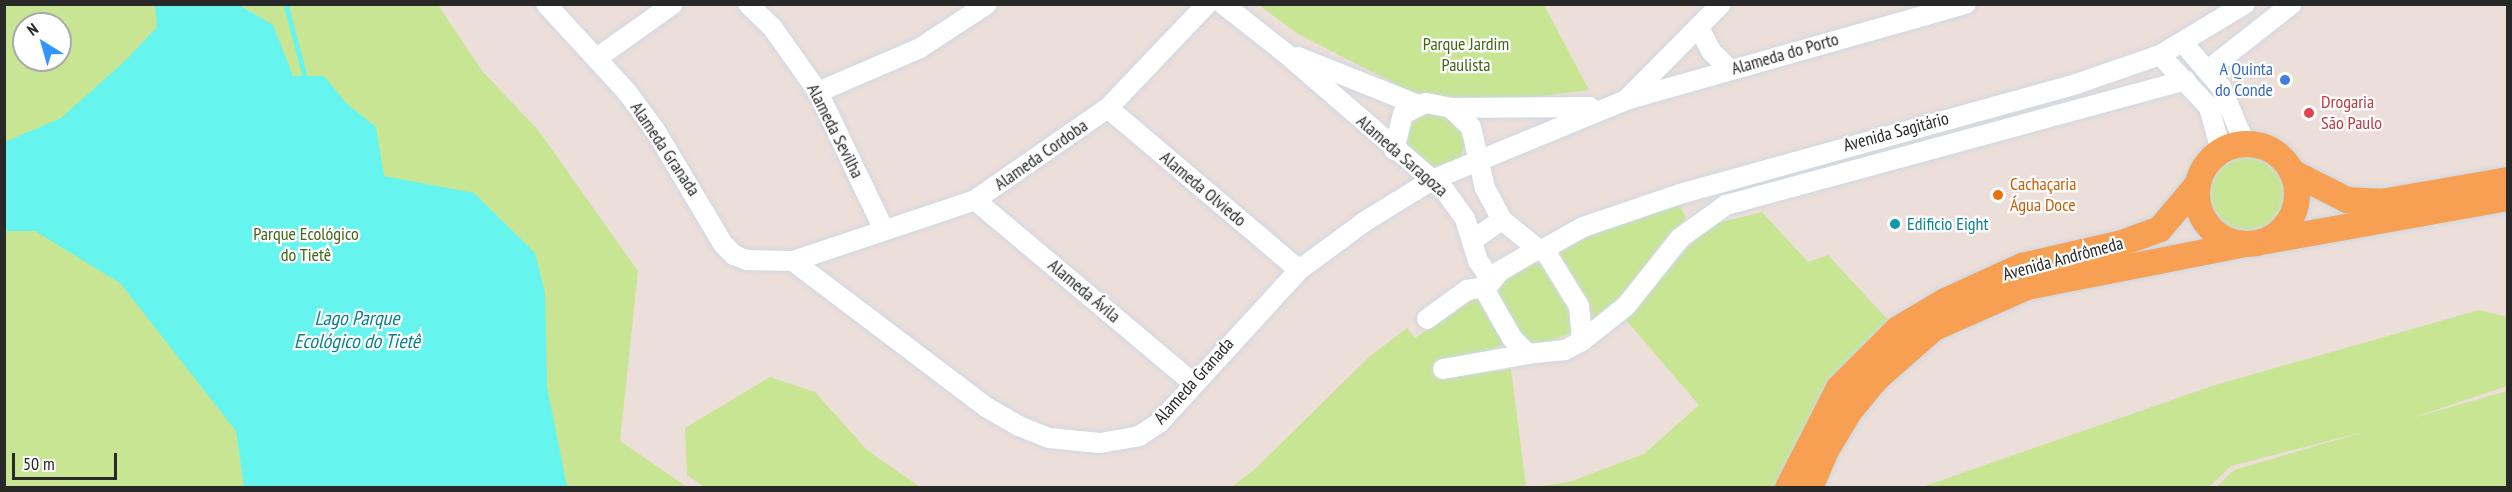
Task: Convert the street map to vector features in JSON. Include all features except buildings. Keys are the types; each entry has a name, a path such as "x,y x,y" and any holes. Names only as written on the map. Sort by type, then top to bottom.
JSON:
{"main road":[{"path":"2292,172 2297,200 2294,214 2286,227 2254,243 2212,231 2199,209 2198,184 2210,160 2233,148 2277,154 2292,172 2347,200 2380,202 2508,180"},
{"name":"Avenida Andrômeda","path":"1788,488 1839,388 1898,329 1945,301 2022,266 2122,243 2160,229 2198,184"},
{"name":"Avenida Andrômeda","path":"1810,488 1825,452 1849,412 1876,379 1934,328 1977,306 2036,285 2508,198"}],"street":[{"name":"Alameda Granada","path":"546,4 597,58 655,130 723,244 747,260 794,261 837,248"},
{"path":"597,58 673,4"},
{"path":"818,92 920,48 987,4"},
{"name":"Alameda Cordoba","path":"837,248 975,200 1108,108 1207,4"},
{"name":"Alameda Saragoza","path":"1223,4 1284,52 1394,150 1432,180 1457,205 1473,240 1478,261 1489,283 1487,294 1512,338 1528,354"},
{"path":"1626,100 1721,4"},
{"name":"Alameda do Porto","path":"1478,159 1626,100 1966,4"},
{"name":"Avenida Sagitário","path":"1489,283 1540,249 1583,227 1680,194 2076,84 2160,55 2184,44 2245,4"},
{"path":"2209,69 2292,4"},
{"name":"Alameda Sevilha","path":"752,7 772,27 818,92 884,230"},
{"path":"1699,28 1711,51 1730,70"},
{"path":"2184,44 2209,69 2232,109 2233,148"},
{"name":"Alameda Saragoza","path":"1284,52 1418,105"},
{"path":"2160,55 2209,107 2233,148"},
{"path":"1331,94 1332,82 1342,75"},
{"name":"Avenida Sagitário","path":"1443,369 1565,350 1582,341 1626,306 1680,238 1726,205 2185,80"},
{"path":"1394,150 1399,122 1418,105 1434,103 1451,108 1471,127 1485,188 1502,220 1540,249 1579,306 1582,341"},
{"name":"Alameda do Porto","path":"1451,108 1604,107"},
{"name":"Alameda Olviedo","path":"1108,108 1299,270"},
{"name":"Alameda Granada","path":"794,261 831,286 986,407 1049,438 1100,443 1139,436 1159,423 1194,382 1299,270 1364,222 1432,180 1478,159"},
{"name":"Alameda Ávila","path":"975,200 1194,382"},
{"path":"1473,240 1502,220"},
{"path":"831,286 837,248"},
{"path":"1427,319 1467,290 1489,283"}],"green space":[{"name":"Parque Ecológico do Tietê","path":"4,5 438,5 483,72 538,130 638,271 620,441 687,487 5,487"},
{"name":"Parque Jardim Paulista","path":"1259,5 1544,5 1589,90 1459,107 1421,97 1298,34"},
{"path":"1436,111 1447,113 1460,124 1465,140 1463,151 1452,164 1436,169 1425,167 1412,156 1407,140 1409,129 1420,116"},
{"path":"2239,150 2255,150 2278,162 2287,176 2290,193 2287,210 2278,224 2255,236 2239,236 2223,229 2211,217 2204,201 2204,185 2211,169 2223,157"},
{"path":"1678,201 1686,218 1620,298 1595,320 1549,249"},
{"path":"1762,212 1808,262 1828,255 1889,321 1780,487 1526,488 1569,482 1644,454 1699,405 1626,320 1701,232 1718,223"},
{"path":"1534,263 1544,265 1571,303 1571,332 1533,350 1526,346 1495,295 1501,283"},
{"path":"1478,296 1508,342 1480,355 1451,377 1511,369 1526,487 1230,488 1255,469 1370,356 1407,328 1415,338"},
{"path":"2479,310 2507,317 2507,386 2409,419 2507,391 2507,487 2216,487 2234,470 2367,431 2231,466 2209,487 1922,487 2212,386"},
{"path":"770,377 815,392 867,450 920,487 704,487 687,475 685,428"}],"water":[{"name":"Lago Parque Ecológico do Tietê","path":"155,5 239,5 273,25 293,76 324,76 347,104 376,127 384,176 474,193 535,253 545,293 547,387 567,487 244,487 236,431 120,283 35,231 5,231 5,142 61,118 125,61 157,27"}],"waterway":[{"path":"286,4 306,80"}],"place":[{"name":"A Quinta do Conde","path":"2285,80"},
{"name":"Drogaria São Paulo","path":"2309,113"},
{"name":"Cachaçaria Água Doce","path":"1998,195"},
{"name":"Edificio Eight","path":"1895,224"}]}
